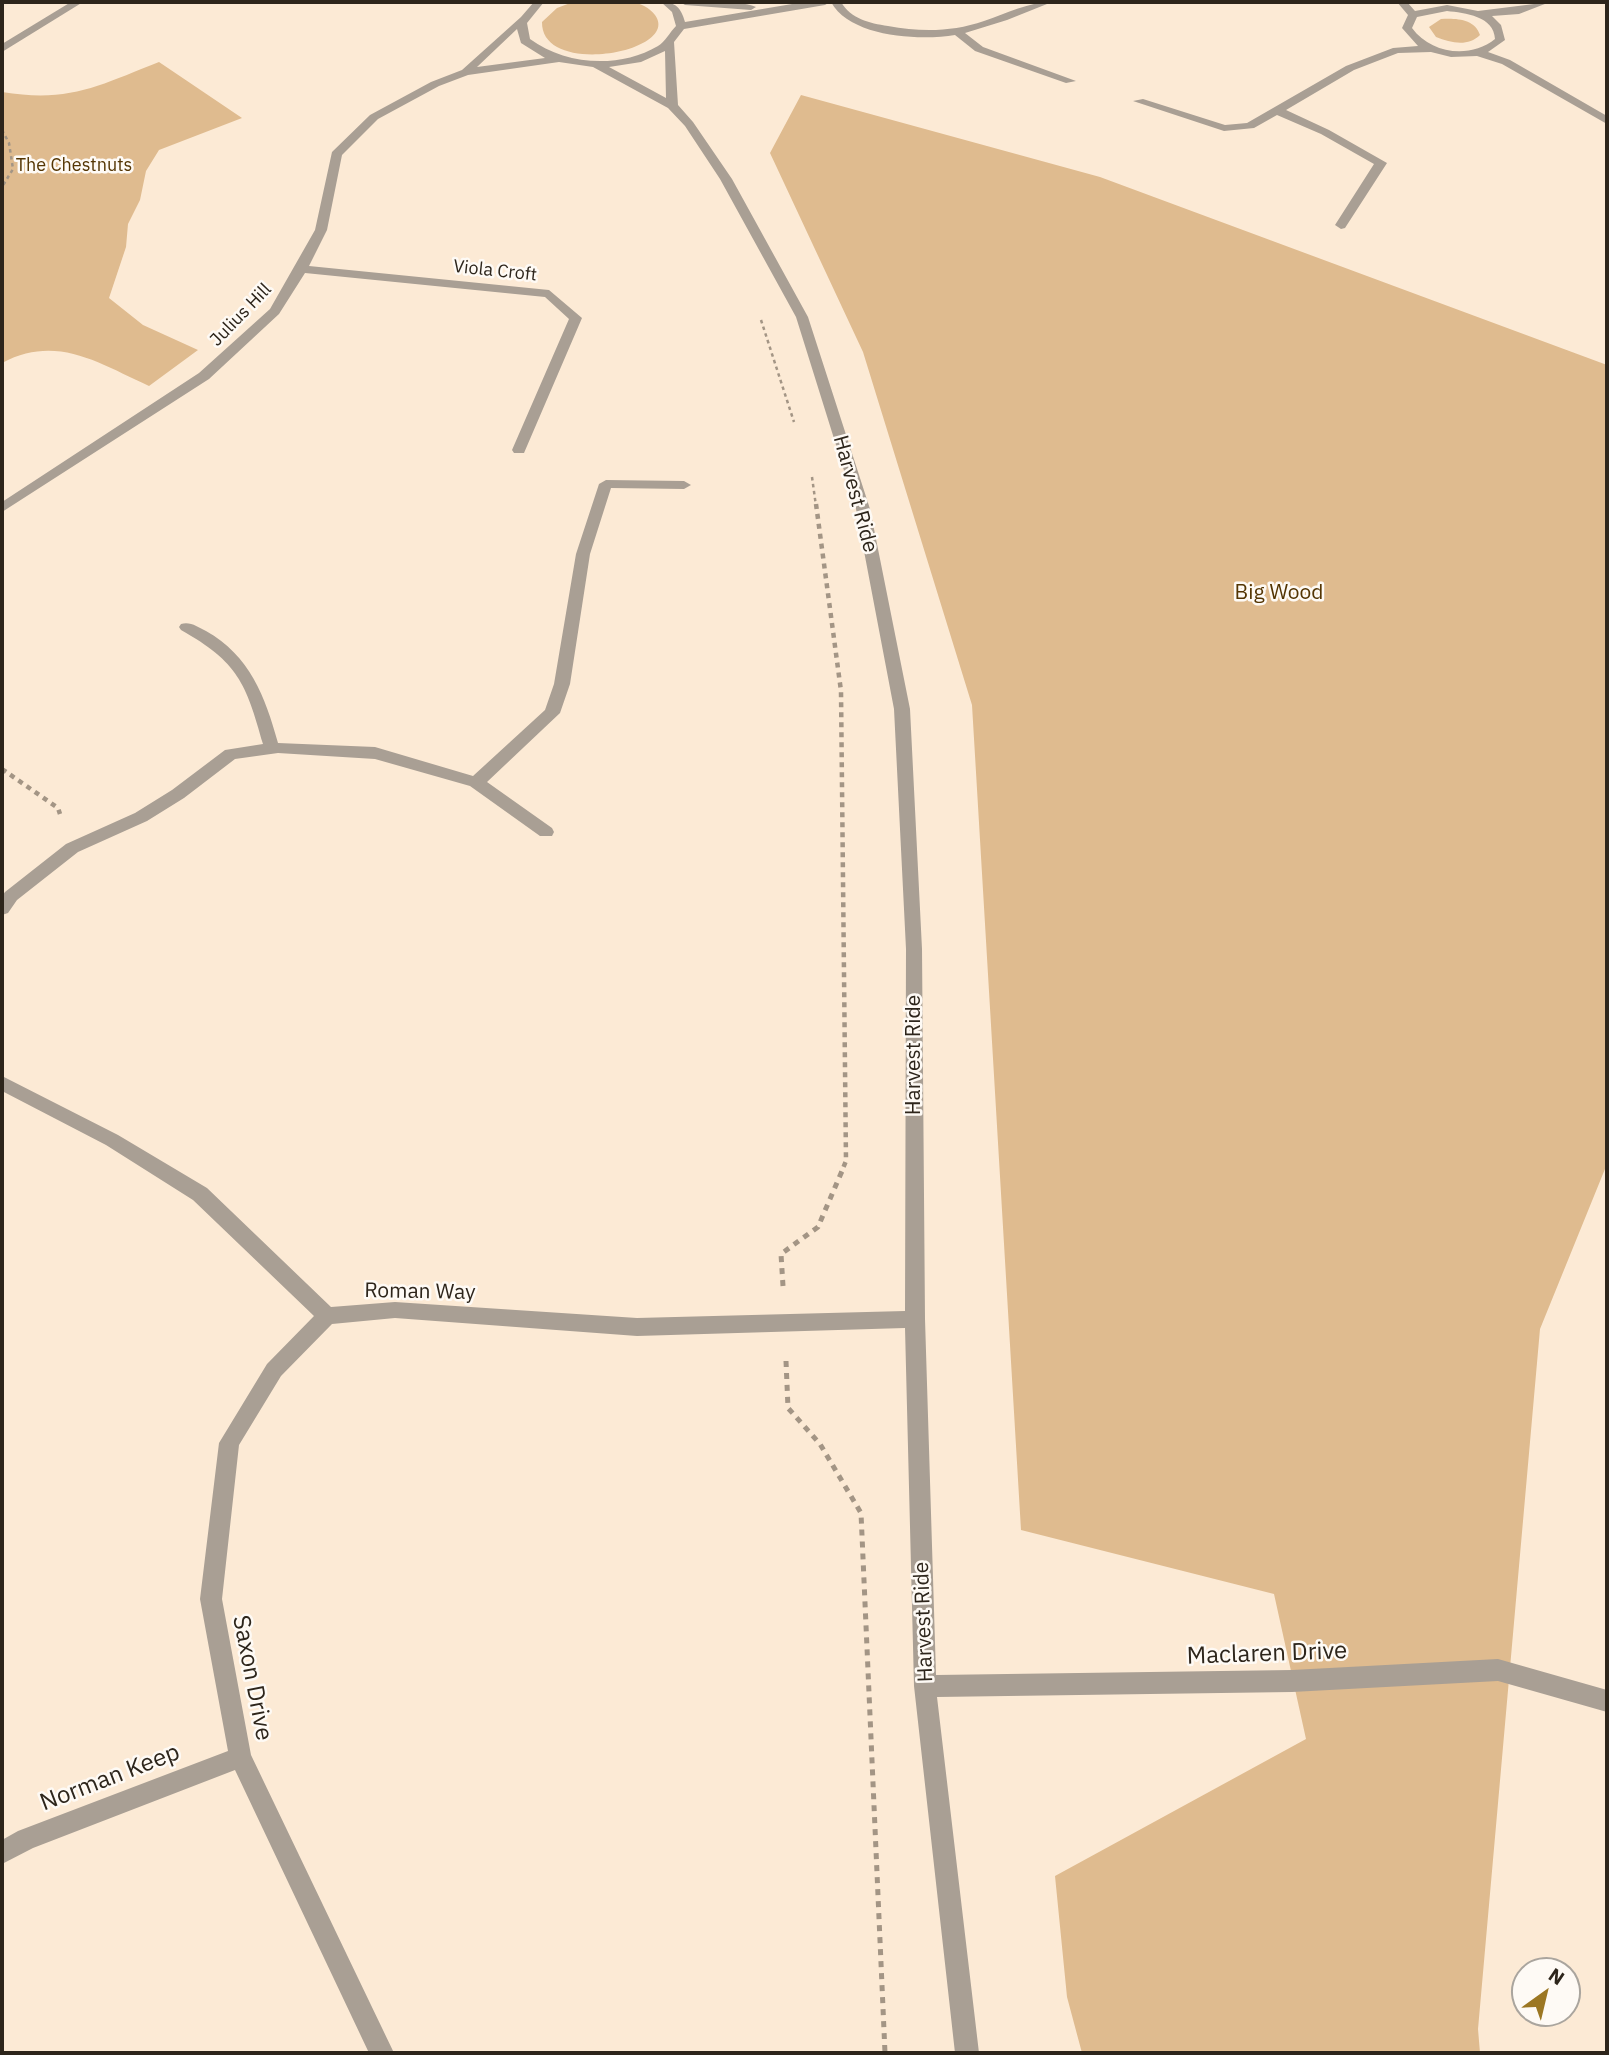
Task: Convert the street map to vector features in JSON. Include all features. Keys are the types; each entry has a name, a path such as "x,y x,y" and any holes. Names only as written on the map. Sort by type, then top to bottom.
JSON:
{"street":[{"path":"2,49 78,2"},
{"name":"Julius Hill","path":"466,72 522,13 539,2"},
{"path":"522,13 519,32 525,43 538,53 556,60 597,65 639,59 670,44 681,26 677,11 666,2"},
{"path":"685,2 713,6 779,7 825,2"},
{"path":"836,2 841,12 854,22 907,34 937,35 959,33 1046,2"},
{"path":"1402,2 1413,15"},
{"path":"1411,2 1432,9 1463,10 1478,14 1498,27 1501,34 1496,46"},
{"path":"1478,14 1519,11 1545,2"},
{"path":"681,26 723,22 779,7"},
{"path":"1432,9 1413,15 1407,28 1410,35 1433,49"},
{"path":"1498,27 1519,11"},
{"path":"959,33 979,50 1070,81"},
{"path":"1398,50 1410,35"},
{"path":"670,44 672,106"},
{"path":"1476,52 1496,46"},
{"path":"1496,46 1506,62"},
{"path":"1139,102 1224,128 1250,127 1350,68 1398,50 1433,49 1476,52 1506,62 1607,121"},
{"name":"Julius Hill","path":"2,508 204,376 275,311 321,230 336,154 374,117 435,84 466,72 556,60"},
{"name":"Harvest Ride","path":"597,65 672,106 689,124 726,179 802,317 863,509 902,709 914,949 915,1319 925,1686 967,2053"},
{"path":"1276,110 1325,132 1381,163 1341,225"},
{"name":"Viola Croft","path":"301,269 548,294 576,318 519,450"},
{"path":"475,782 552,713 562,684 583,554 606,484 684,485"},
{"path":"186,627 215,641 245,671 257,696 272,748"},
{"path":"2,909 11,896 72,848 141,817 178,794 231,754 272,748 376,753 475,782 546,832"},
{"path":"2,1083 112,1140 200,1194 327,1316"},
{"name":"Roman Way","path":"327,1316 394,1310 637,1327 915,1319"},
{"name":"Saxon Drive","path":"327,1316 274,1370 229,1443 211,1599 240,1757 382,2053"},
{"name":"Maclaren Drive","path":"925,1686 1292,1681 1499,1670 1607,1701"},
{"name":"Norman Keep","path":"2,1853 26,1839 240,1757"}],"path":[{"path":"2,130 9,143 13,169 2,187"},
{"path":"759,314 796,428"},
{"name":"Harvest Ride","path":"781,1254 817,1227 846,1161 841,691 813,479 809,466"},
{"path":"2,769 58,808 72,848"},
{"path":"788,1408 807,1426 838,1469 860,1513 886,2053"}],"green space":[{"path":"573,2 638,3 655,15 658,28 649,40 631,48 584,54 563,50 548,39 542,22 557,8"},
{"path":"1441,19 1459,19 1469,23 1480,35 1459,43 1436,37 1429,27"},
{"name":"The Chestnuts","path":"159,62 242,118 159,150 146,171 140,200 128,224 126,247 109,298 143,325 198,350 149,386 95,361 59,351 22,355 2,363 2,92 25,95 65,94 100,85"},
{"name":"Big Wood","path":"801,95 1100,177 1607,365 1607,1164 1540,1329 1478,2029 1480,2053 1082,2053 1067,1997 1055,1876 1306,1739 1274,1594 1021,1530 972,705 863,352 770,153"}]}
